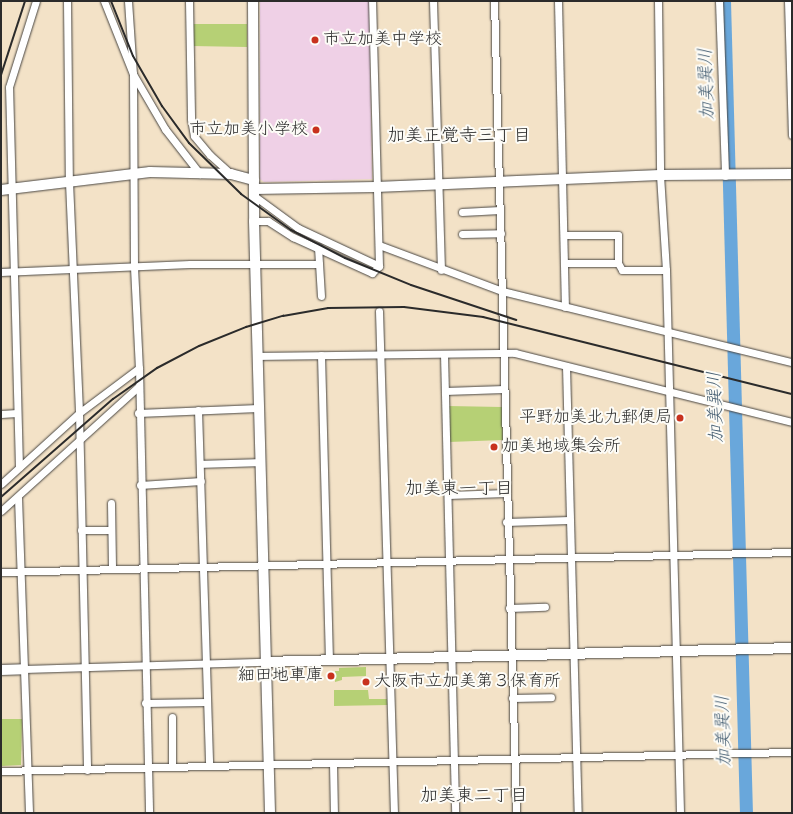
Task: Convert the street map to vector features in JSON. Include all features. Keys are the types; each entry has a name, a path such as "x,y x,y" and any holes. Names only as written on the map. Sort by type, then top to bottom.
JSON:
{"street":[{"path":"19,467 9,87 36,1"},
{"path":"67,1 69,182 79,413 78,438 86,667 87,770"},
{"path":"104,1 132,74 166,128 200,174"},
{"path":"128,1 132,74 134,267 139,368 138,413 149,813"},
{"path":"189,1 191,119 194,136 210,156 231,174 254,188 298,228 379,266"},
{"path":"253,1 254,221 262,565 270,813"},
{"path":"254,221 268,220 318,250 372,273 379,266 372,1"},
{"path":"433,1 441,270"},
{"path":"494,1 501,233 506,522 516,813"},
{"path":"558,1 565,307"},
{"path":"658,1 660,175 668,332 668,391 674,554 680,813"},
{"path":"719,1 728,176"},
{"path":"788,1 792,135"},
{"path":"1,190 132,174 231,174"},
{"path":"254,188 376,187 562,181 660,175 728,176 792,174"},
{"path":"462,212 500,210"},
{"path":"462,234 501,233"},
{"path":"564,235 618,235 618,263 622,270 666,270"},
{"path":"318,238 321,296"},
{"path":"379,245 441,270 502,291 792,362"},
{"path":"564,263 618,263"},
{"path":"1,272 190,264 319,264"},
{"path":"379,311 382,355 394,813"},
{"path":"257,356 503,352 566,366 792,422"},
{"path":"444,354 455,813"},
{"path":"321,355 329,661"},
{"path":"566,366 578,813"},
{"path":"1,484 79,413 139,368"},
{"path":"1,511 18,497 78,438 139,386"},
{"path":"445,391 504,389"},
{"path":"138,413 258,408"},
{"path":"198,410 209,766"},
{"path":"1,414 17,413"},
{"path":"200,464 260,462"},
{"path":"140,485 201,481"},
{"path":"448,495 506,493"},
{"path":"18,497 29,813"},
{"path":"111,503 112,568"},
{"path":"506,522 569,520"},
{"path":"81,530 111,530"},
{"path":"1,572 82,568 792,552"},
{"path":"509,608 545,607"},
{"path":"1,670 452,658 676,650 792,648"},
{"path":"512,698 552,697"},
{"path":"145,703 207,702"},
{"path":"172,717 172,767"},
{"path":"1,771 792,752"},
{"path":"333,763 334,813"}],"shaded area":[{"path":"260,1 369,1 372,179 264,182 260,179"}],"green space":[{"path":"192,24 247,24 247,47 192,46"},
{"path":"448,406 502,407 503,440 449,442"},
{"path":"366,667 366,676 342,677 342,680 335,682 335,671 339,671 339,668"},
{"path":"334,690 368,690 369,699 387,699 388,705 334,706"},
{"path":"1,719 22,719 21,765 1,766"}],"waterway":[{"name":"加美巽川","path":"724,1 746,813"}],"railway":[{"path":"1,75 25,1"},
{"path":"111,1 133,56 162,106 189,143 241,194 291,230 345,258 411,285 516,320"},
{"path":"1,497 113,399 157,368 199,346 246,327 283,316 328,308 404,307 483,317 792,394"}],"place":[{"name":"市立加美中学校","path":"315,40"},
{"name":"市立加美小学校","path":"316,130"},
{"name":"平野加美北九郵便局","path":"680,418"},
{"name":"加美地域集会所","path":"494,447"},
{"name":"細田地車庫","path":"331,676"},
{"name":"大阪市立加美第３保育所","path":"366,682"}],"district":[{"name":"加美正覚寺三丁目","path":"459,137"},
{"name":"加美東一丁目","path":"459,490"},
{"name":"加美東二丁目","path":"474,797"}]}
